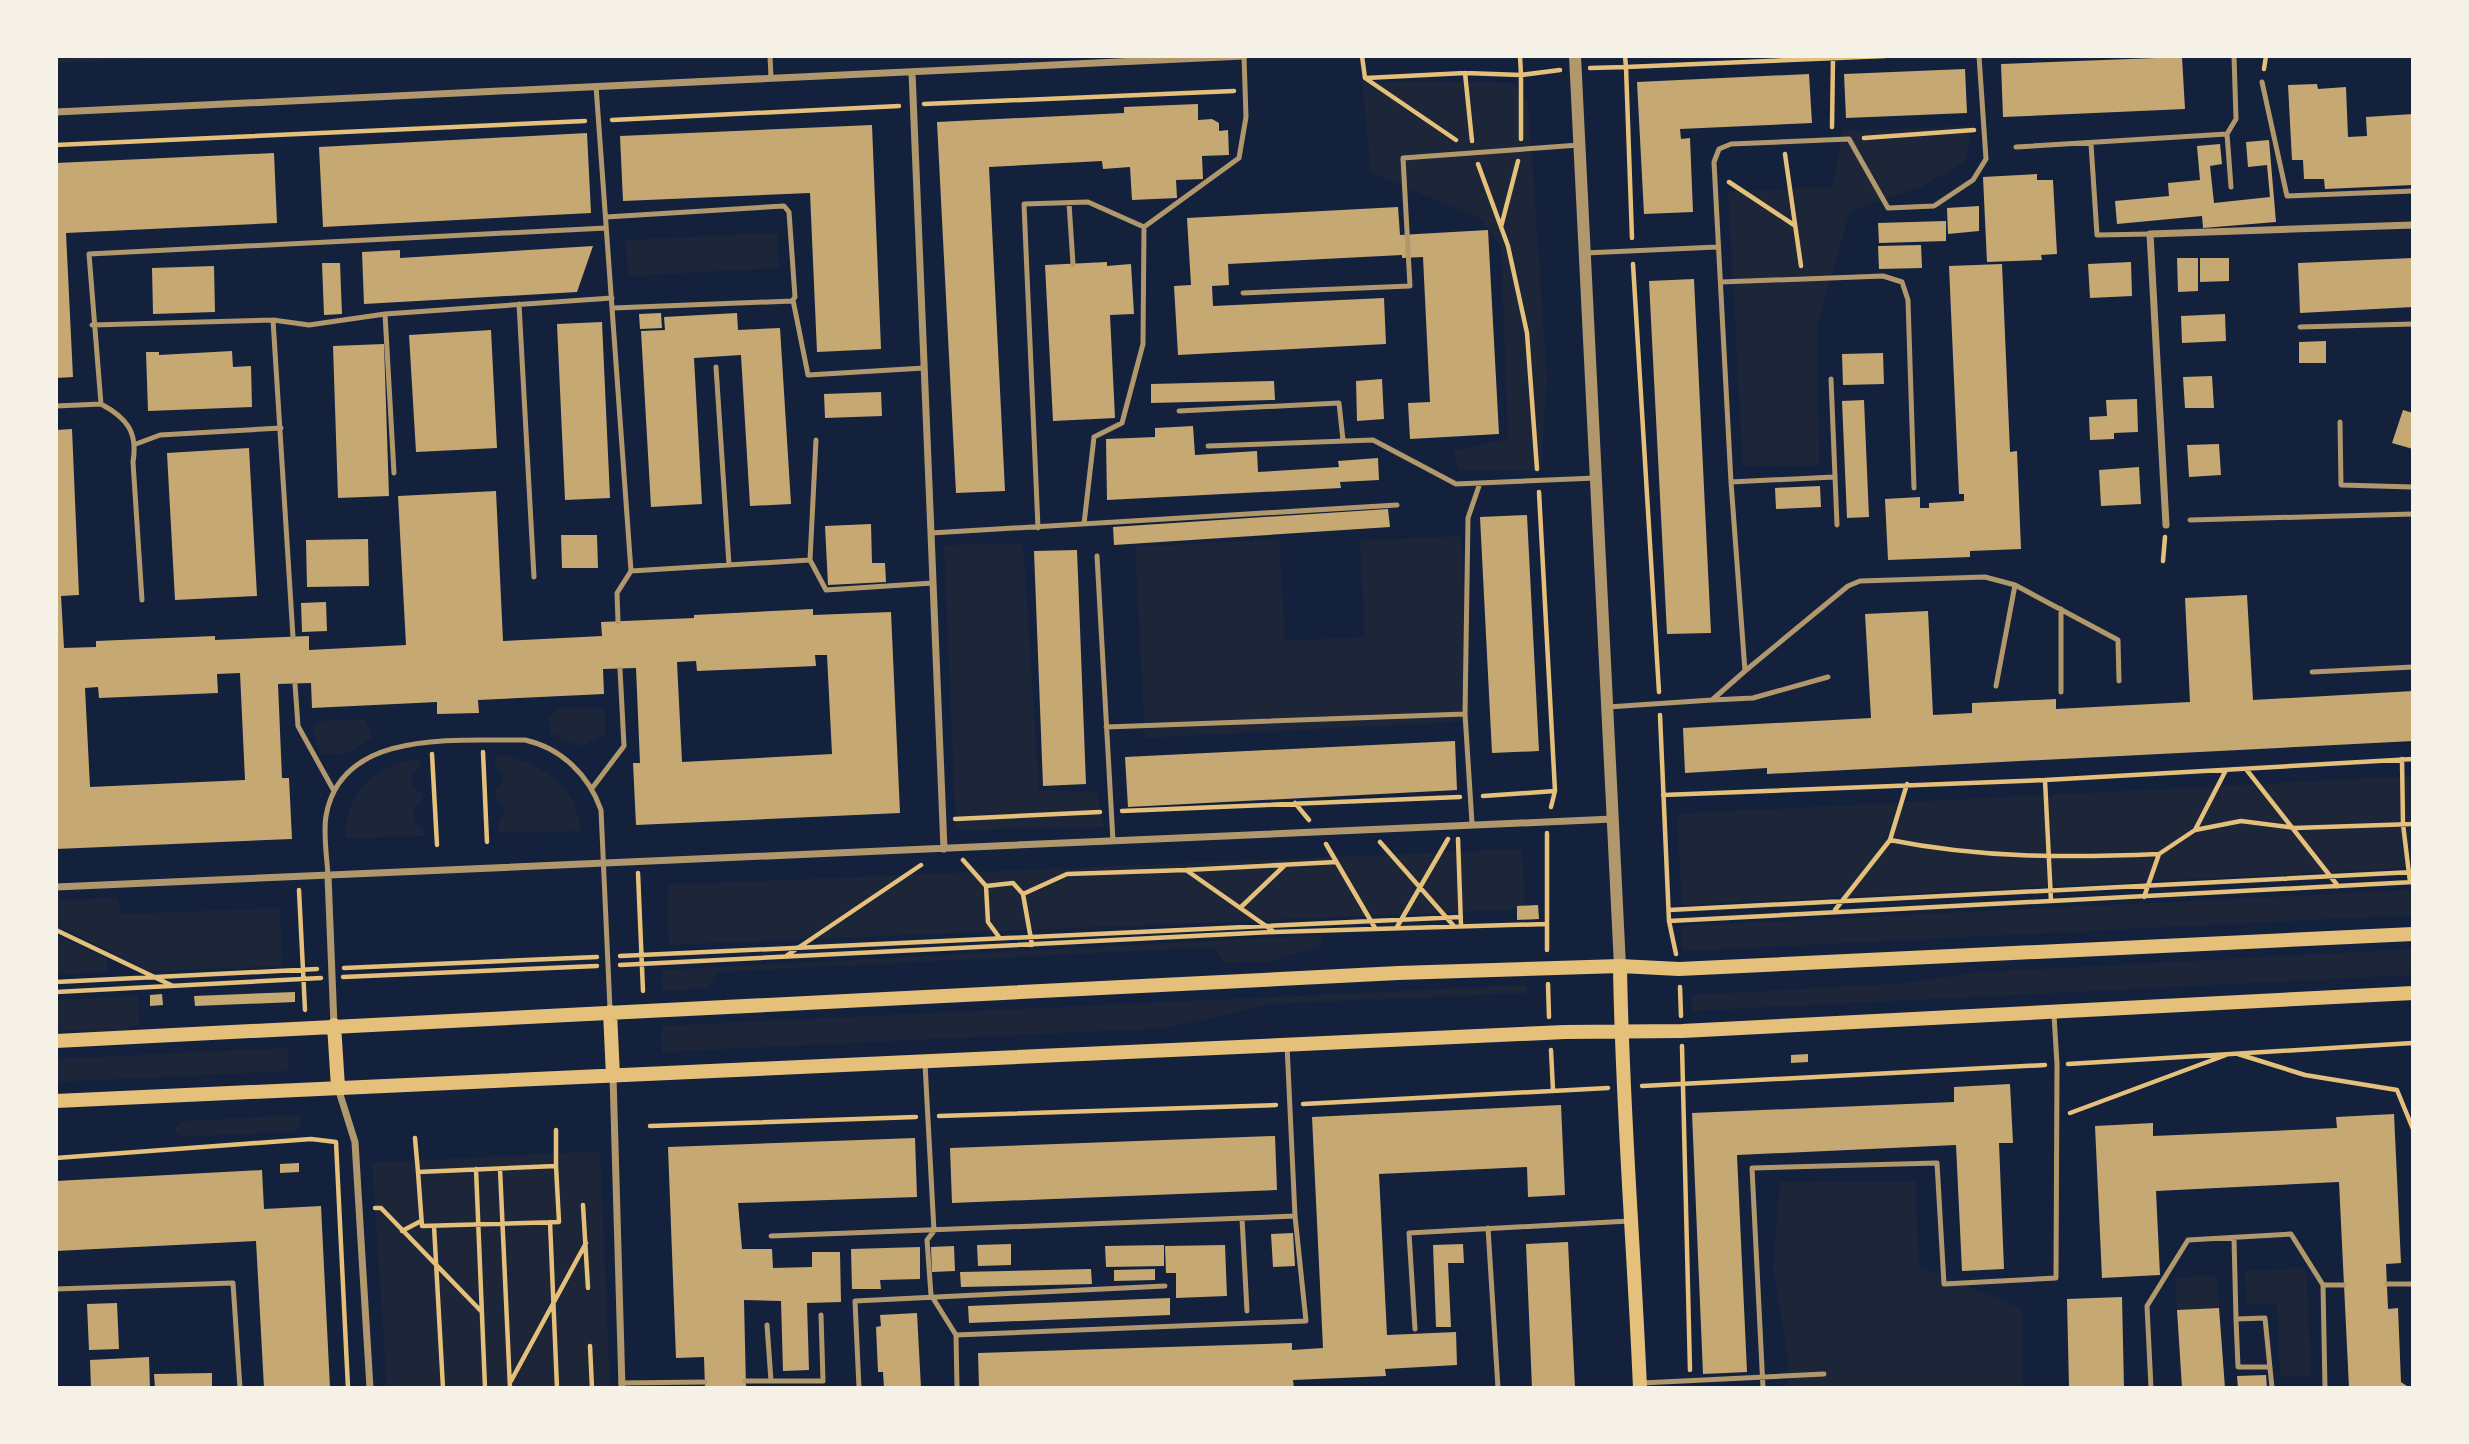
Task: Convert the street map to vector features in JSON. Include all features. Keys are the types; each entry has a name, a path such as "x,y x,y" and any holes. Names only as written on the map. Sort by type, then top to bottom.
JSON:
{"main road":[{"path":"56,1041 1398,973 1620,965 1679,969 2413,934"},
{"path":"1620,965 1621,1087 1632,1220 1640,1385"},
{"path":"56,1101 1549,1032 1682,1031 2413,993"},
{"path":"610,1012 613,1076"},
{"path":"334,1025 338,1087"}],"street":[{"path":"56,112 1244,56"},
{"path":"1575,56 1620,965"},
{"path":"912,72 944,849"},
{"path":"2166,525 2150,234 2413,225"},
{"path":"56,887 1369,830 1457,823 1613,819"},
{"path":"328,876 334,1025"},
{"path":"613,1076 622,1386"},
{"path":"338,1087 355,1142 370,1388"}],"lane":[{"path":"770,56 771,78"},
{"path":"1144,227 1239,158 1246,117 1244,56"},
{"path":"1745,671 1717,247 1714,172 1719,149 1731,144 1849,139 1888,208 1934,206 1973,180 1986,159 1979,56"},
{"path":"2231,187 2227,134 2236,119 2234,56"},
{"path":"2262,82 2287,196 2413,191"},
{"path":"596,86 631,570 617,593 618,621"},
{"path":"2016,147 2227,134"},
{"path":"2091,144 2097,235 2150,234"},
{"path":"1243,293 1410,286 1403,158 1579,145"},
{"path":"1069,202 1073,264"},
{"path":"1038,527 1024,204 1088,202 1144,227"},
{"path":"606,217 787,207 793,300 808,375 924,368"},
{"path":"1084,524 1094,437 1122,423 1143,344 1144,227"},
{"path":"101,404 92,325 89,254 606,228"},
{"path":"1584,253 1717,247"},
{"path":"1721,282 1884,276 1902,282 1908,300 1914,488"},
{"path":"92,325 273,320 309,325 385,314 612,298"},
{"path":"612,307 793,300"},
{"path":"519,304 534,577"},
{"path":"385,314 394,474"},
{"path":"273,320 293,637"},
{"path":"2301,327 2413,324"},
{"path":"716,367 729,565"},
{"path":"1830,379 1837,525"},
{"path":"1180,411 1339,403 1343,440"},
{"path":"56,406 101,404 122,416 136,444 133,463 142,600"},
{"path":"2340,422 2341,485 2413,487"},
{"path":"136,444 160,435 281,428"},
{"path":"816,440 810,560 826,590 933,583"},
{"path":"1208,446 1373,440 1456,484 1596,478"},
{"path":"1731,482 1834,477"},
{"path":"1472,823 1465,714 1468,518 1480,483"},
{"path":"931,533 1397,505"},
{"path":"2190,520 2413,514"},
{"path":"1097,556 1113,841"},
{"path":"631,570 810,560"},
{"path":"1712,699 1848,586 1860,581 1985,577 2015,585 2118,640 2119,681"},
{"path":"1996,686 2015,585"},
{"path":"2061,609 2061,692"},
{"path":"2312,672 2413,667"},
{"path":"593,787 624,746 620,669"},
{"path":"1608,707 1753,698 1828,677"},
{"path":"295,684 298,726 334,791"},
{"path":"1106,727 1465,714"},
{"path":"328,876 326,817 334,791 354,766 375,752 397,746 482,741 538,743 573,765 593,787 601,810 610,1012"},
{"path":"1763,1388 1752,1168 1937,1163 1944,1284 2056,1278 2057,1065 2054,1012"},
{"path":"956,1335 1306,1321 1295,1216 1287,1044"},
{"path":"924,1061 934,1231 927,1240 931,1296 956,1335 957,1388"},
{"path":"771,1236 1295,1216"},
{"path":"1242,1218 1247,1311"},
{"path":"1415,1329 1409,1233 1632,1220"},
{"path":"1488,1228 1498,1388"},
{"path":"2151,1388 2147,1306 2188,1240 2291,1234 2323,1285 2325,1388"},
{"path":"2234,1238 2238,1367 2270,1367"},
{"path":"56,1289 233,1283 240,1388"},
{"path":"2387,1284 2413,1284"},
{"path":"2323,1285 2344,1285"},
{"path":"859,1388 855,1301 1165,1286"},
{"path":"746,1381 824,1381 821,1315"},
{"path":"2236,1320 2265,1318 2272,1388"},
{"path":"768,1325 776,1383"},
{"path":"1640,1385 1824,1374"},
{"path":"622,1386 705,1382"}],"path":[{"path":"1362,56 1365,78 1474,152"},
{"path":"1690,1380 1679,969 1669,921 1660,705 1632,251 1626,67 1885,56"},
{"path":"1832,139 1833,58"},
{"path":"1365,78 1465,73 1521,75 1521,149 1501,227"},
{"path":"1465,73 1474,152 1501,227 1527,333 1555,791 1547,820 1546,924 1553,1090"},
{"path":"56,145 1245,90"},
{"path":"899,105 900,118"},
{"path":"1849,139 1984,130"},
{"path":"1783,142 1802,279"},
{"path":"1714,172 1795,226"},
{"path":"2163,561 2166,525"},
{"path":"482,741 487,842"},
{"path":"432,744 436,845"},
{"path":"1669,921 1835,910 2412,882 2403,824 2402,759"},
{"path":"1662,795 2045,780 2413,759"},
{"path":"2246,769 2338,886"},
{"path":"2195,830 2226,770"},
{"path":"2045,780 2051,901"},
{"path":"1835,910 1890,840 1907,784"},
{"path":"943,819 1470,797 1555,791"},
{"path":"1890,840 1934,849 2049,858 2159,854 2195,830 2241,821 2295,828 2413,824"},
{"path":"1457,823 1461,926"},
{"path":"1397,928 1457,823"},
{"path":"1369,830 1453,926"},
{"path":"1319,832 1375,928"},
{"path":"953,848 986,886 988,922 1006,946"},
{"path":"785,956 944,849"},
{"path":"2144,897 2159,854"},
{"path":"1023,894 1067,874 1336,862"},
{"path":"1240,908 1286,864"},
{"path":"638,870 643,991"},
{"path":"1186,870 1274,932"},
{"path":"1669,910 2411,872"},
{"path":"986,886 1013,883 1023,894 1032,945"},
{"path":"299,890 305,1010"},
{"path":"56,982 1264,924 1461,917"},
{"path":"56,992 1274,932 1546,924"},
{"path":"56,930 173,986"},
{"path":"650,1126 1290,1105 2057,1065 2233,1052 2413,1043"},
{"path":"2057,1118 2233,1052 2305,1075 2397,1090 2413,1129"},
{"path":"415,1138 422,1226 559,1222 556,1130"},
{"path":"56,1158 311,1139 336,1142 348,1388"},
{"path":"418,1172 556,1166"},
{"path":"500,1168 509,1386"},
{"path":"476,1170 485,1388"},
{"path":"583,1205 588,1288"},
{"path":"375,1208 380,1208 482,1312"},
{"path":"402,1231 421,1221"},
{"path":"550,1222 557,1388"},
{"path":"434,1226 443,1388"},
{"path":"509,1386 586,1243"},
{"path":"590,1346 592,1388"}],"shaded area":[{"path":"56,56 200,56 56,63"},
{"path":"1362,81 1513,83 1528,101 1547,378 1541,470 1458,470 1453,451 1508,439 1501,247 1480,218 1371,173"},
{"path":"1971,126 1966,161 1923,186 1850,211 1817,326 1819,465 1743,465 1728,192 1833,187 1842,131"},
{"path":"777,233 779,268 628,276 626,240"},
{"path":"1461,536 1470,721 1145,738 1135,547 1279,539 1285,641 1365,637 1360,541"},
{"path":"1023,543 1039,790 1096,792 1105,827 956,830 944,545"},
{"path":"599,707 605,712 605,735 581,746 550,733 549,717 559,709"},
{"path":"365,719 373,738 344,755 320,753 313,727 320,721"},
{"path":"495,755 525,762 552,777 572,800 580,831 499,833 498,824 504,814 502,804 497,800 496,790 503,781 503,775 495,765"},
{"path":"420,759 421,767 413,771 411,785 422,794 422,802 416,805 413,811 415,824 424,828 424,836 345,838 351,807 366,784 389,767"},
{"path":"2413,776 2413,868 1682,905 1677,814"},
{"path":"1522,849 1525,909 669,945 667,885"},
{"path":"2413,890 2413,915 1682,951 1681,926"},
{"path":"118,898 122,914 280,908 283,966 149,971 56,925 56,900"},
{"path":"56,935 107,959 107,971 56,975"},
{"path":"1322,935 1322,945 1272,961 1224,963 1214,947 718,972 707,988 662,991 661,970"},
{"path":"2413,949 2413,975 1692,1011 1691,995 1896,984 1983,972"},
{"path":"1527,985 1527,993 1271,1004 1166,1028 662,1052 661,1026"},
{"path":"138,996 139,1025 117,1031 56,1031 56,1000"},
{"path":"288,1048 289,1071 56,1082 56,1059"},
{"path":"300,1115 301,1127 296,1131 184,1137 175,1133 176,1127 182,1121"},
{"path":"600,1151 610,1388 387,1388 372,1163"},
{"path":"1916,1181 1918,1266 2022,1309 2023,1385 2005,1388 1789,1388 1788,1358 1773,1271 1780,1182"},
{"path":"2306,1268 2311,1375 2280,1377 2277,1304 2247,1305 2245,1271"},
{"path":"2217,1275 2219,1308 2177,1310 2175,1278"}],"building":[{"path":"2182,57 2185,109 2003,117 2001,64"},
{"path":"1965,69 1967,113 1846,118 1844,74"},
{"path":"1809,74 1812,123 1680,129 1681,139 1690,138 1693,212 1644,214 1637,82"},
{"path":"2317,84 2318,89 2346,87 2348,137 2367,136 2366,117 2413,114 2413,185 2325,189 2324,179 2304,179 2303,160 2292,160 2288,85"},
{"path":"1198,104 1198,120 1212,119 1219,123 1219,131 1228,130 1229,155 1202,156 1203,179 1176,180 1177,198 1132,200 1130,167 1103,169 1102,161 989,167 1005,491 956,493 937,122 1124,113 1124,107"},
{"path":"872,125 881,349 817,352 810,193 623,201 620,136"},
{"path":"587,133 591,213 323,227 319,147"},
{"path":"2269,140 2276,222 2203,228 2202,216 2117,224 2115,201 2169,196 2168,183 2200,180 2197,146 2220,144 2222,164 2210,166 2214,203 2270,197 2267,165 2248,167 2246,142"},
{"path":"274,153 277,223 66,233 73,377 56,378 56,163"},
{"path":"2037,174 2037,180 2053,180 2057,254 2041,255 2042,260 1987,262 1983,177"},
{"path":"1979,206 1979,231 1948,234 1947,208"},
{"path":"1398,207 1400,235 1488,230 1499,434 1410,439 1408,403 1430,402 1423,257 1402,258 1402,255 1228,264 1229,285 1212,286 1213,306 1384,298 1386,344 1178,355 1174,286 1191,285 1187,218"},
{"path":"1946,221 1946,241 1879,243 1878,223"},
{"path":"1921,245 1922,268 1879,269 1878,246"},
{"path":"593,246 577,292 364,304 362,252 400,250 400,258"},
{"path":"2177,258 2198,258 2198,291 2178,292"},
{"path":"2200,258 2229,258 2229,281 2200,282"},
{"path":"2413,258 2413,307 2300,313 2298,263"},
{"path":"1107,262 1107,266 1131,264 1134,314 1110,315 1115,418 1053,421 1045,265"},
{"path":"2131,262 2132,296 2090,298 2088,264"},
{"path":"322,263 340,263 342,314 324,315"},
{"path":"2002,264 2010,452 2017,451 2021,549 1970,551 1970,557 1888,560 1885,499 1920,497 1920,508 1929,508 1929,503 1964,501 1964,494 1959,494 1949,266"},
{"path":"214,266 215,312 153,314 152,268"},
{"path":"1694,279 1711,633 1667,634 1649,281"},
{"path":"661,313 662,328 640,329 639,314"},
{"path":"737,313 738,330 780,328 791,504 750,506 741,355 694,358 702,504 651,507 641,331 665,330 664,317"},
{"path":"2225,314 2226,341 2182,343 2181,316"},
{"path":"602,322 610,498 565,500 557,324"},
{"path":"491,330 497,448 416,452 409,335"},
{"path":"2326,341 2326,363 2299,363 2299,342"},
{"path":"384,344 389,496 338,498 333,346"},
{"path":"232,351 233,367 251,366 252,407 148,411 146,352 159,352 159,355"},
{"path":"1883,353 1884,384 1843,385 1842,354"},
{"path":"2212,376 2214,408 2185,408 2183,377"},
{"path":"1382,379 1384,419 1357,421 1356,381"},
{"path":"1274,381 1275,400 1151,403 1151,384"},
{"path":"881,392 882,416 825,418 824,394"},
{"path":"2137,399 2138,432 2114,433 2114,439 2090,440 2089,417 2107,416 2106,400"},
{"path":"1864,400 1869,517 1847,518 1842,401"},
{"path":"2403,410 2413,413 2413,449 2392,443"},
{"path":"1193,426 1195,455 1257,451 1258,472 1339,467 1338,461 1378,458 1379,480 1340,482 1341,488 1107,500 1106,439 1155,437 1155,428"},
{"path":"72,429 79,595 61,596 64,648 96,647 96,641 215,636 215,640 309,636 309,650 406,645 398,496 496,491 503,641 602,636 601,622 694,618 694,615 813,609 813,615 891,612 900,813 636,825 633,763 640,763 636,668 603,669 604,694 478,700 479,713 437,714 437,702 312,708 311,683 278,684 282,778 289,778 292,839 56,849 56,430","holes":["815,655 827,655 832,754 682,762 677,662 696,661 697,671 816,666","240,673 245,780 90,787 85,688 98,687 99,698 218,693 217,674"]},
{"path":"2219,444 2221,475 2189,477 2187,445"},
{"path":"249,448 257,596 175,600 167,453"},
{"path":"2139,467 2141,504 2101,506 2099,470"},
{"path":"1820,486 1821,507 1776,509 1775,488"},
{"path":"1388,509 1390,527 1114,545 1113,527"},
{"path":"1527,515 1539,751 1492,753 1480,517"},
{"path":"871,524 872,563 885,563 886,582 828,585 825,526"},
{"path":"561,535 597,535 598,568 562,568"},
{"path":"368,539 369,586 307,587 306,540"},
{"path":"1077,550 1086,784 1043,786 1034,551"},
{"path":"2247,595 2253,700 2413,691 2413,741 1767,774 1767,768 1685,773 1683,728 1871,718 1865,614 1928,611 1933,715 1972,713 1972,703 2056,699 2056,709 2190,702 2185,598"},
{"path":"326,602 327,631 302,632 301,603"},
{"path":"1455,741 1457,790 1128,807 1125,757"},
{"path":"1538,905 1539,919 1517,920 1517,906"},
{"path":"295,992 295,1002 195,1006 194,996"},
{"path":"162,994 163,1005 150,1006 150,995"},
{"path":"1808,1054 1808,1062 1791,1063 1791,1055"},
{"path":"2010,1084 2013,1143 1999,1143 2004,1269 1962,1271 1956,1145 1737,1155 1747,1372 1703,1374 1692,1113 1954,1102 1954,1087"},
{"path":"1561,1105 1565,1195 1528,1197 1527,1167 1379,1174 1387,1335 1456,1332 1457,1365 1385,1369 1386,1376 1293,1380 1294,1388 979,1388 978,1353 1292,1343 1292,1350 1323,1348 1312,1117"},
{"path":"2394,1114 2401,1263 2386,1264 2388,1309 2398,1308 2401,1382 2410,1388 2349,1388 2339,1182 2156,1191 2160,1275 2102,1278 2095,1126 2153,1123 2153,1136 2337,1128 2336,1117"},
{"path":"1275,1136 1277,1190 952,1203 950,1148"},
{"path":"915,1138 917,1197 738,1203 742,1249 772,1249 773,1268 812,1267 812,1252 840,1252 841,1302 807,1303 809,1370 783,1371 781,1301 744,1300 746,1388 705,1388 704,1357 676,1358 668,1147"},
{"path":"299,1163 299,1172 280,1173 280,1164"},
{"path":"262,1170 264,1209 321,1206 330,1388 264,1388 256,1241 56,1251 56,1181"},
{"path":"1293,1233 1295,1266 1273,1267 1271,1234"},
{"path":"1568,1242 1575,1388 1532,1388 1526,1244"},
{"path":"1011,1244 1011,1265 978,1266 977,1245"},
{"path":"1463,1244 1464,1263 1448,1263 1451,1327 1436,1327 1433,1245"},
{"path":"1164,1245 1164,1266 1106,1267 1105,1246"},
{"path":"1225,1245 1227,1296 1176,1298 1176,1273 1166,1273 1165,1246"},
{"path":"954,1246 955,1271 932,1272 931,1247"},
{"path":"920,1247 920,1279 880,1280 881,1289 852,1289 851,1249"},
{"path":"1091,1269 1092,1284 961,1287 960,1272"},
{"path":"1155,1269 1155,1280 1114,1281 1114,1270"},
{"path":"2122,1297 2124,1388 2069,1388 2067,1299"},
{"path":"1170,1298 1170,1315 969,1323 968,1306"},
{"path":"117,1303 119,1349 89,1350 87,1304"},
{"path":"2219,1308 2225,1388 2182,1388 2177,1310"},
{"path":"917,1313 921,1388 884,1388 883,1372 878,1372 876,1327 881,1326 880,1315"},
{"path":"149,1357 150,1388 91,1388 90,1360"},
{"path":"212,1373 212,1388 155,1388 154,1374"},
{"path":"2266,1375 2267,1388 2238,1388 2237,1376"}]}
